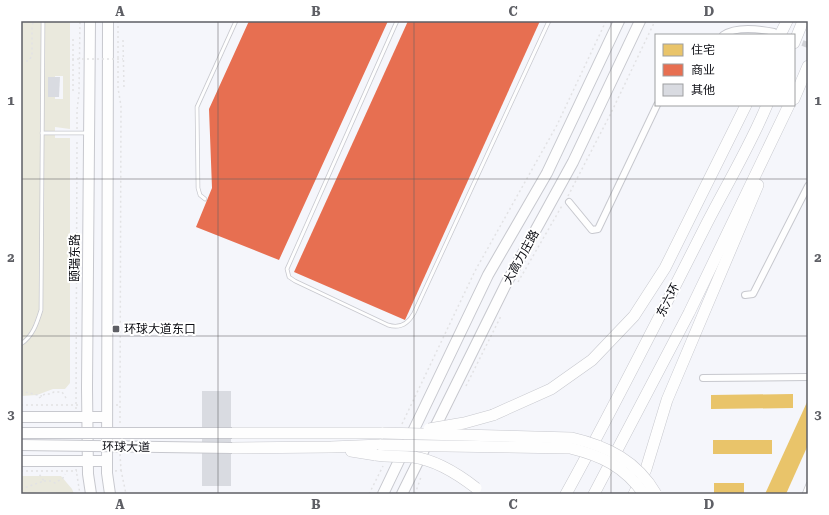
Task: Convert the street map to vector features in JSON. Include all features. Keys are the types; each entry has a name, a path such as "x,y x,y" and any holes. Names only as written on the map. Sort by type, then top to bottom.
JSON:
{"highway":[{"path":"777,33 787,21"},
{"path":"795,41 803,21"},
{"path":"795,93 808,66"},
{"path":"795,97 808,66"},
{"path":"383,433 451,426 493,415 551,389 592,360 634,316 665,268 746,106"},
{"name":"东六环","path":"566,494 648,341 715,207 757,129 767,106"},
{"path":"634,494 646,469 667,400 790,106"},
{"name":"东六环","path":"594,494 688,313 790,106"},
{"path":"232,433 383,433 572,438 595,443 618,454 643,475 656,494"},
{"path":"232,448 381,445 570,448 596,455 620,468 637,484 644,494"},
{"path":"331,447 380,459 413,457 432,462 461,476 478,491"}],"main road":[{"name":"颐瑞东路","path":"90,21 88,461 92,494"},
{"path":"108,21 107,461 110,494"},
{"name":"大高力庄路","path":"383,494 488,275 547,173 620,21"},
{"name":"大高力庄路","path":"402,494 506,284 573,162 640,21"},
{"path":"21,417 107,417"},
{"name":"环球大道","path":"21,433 232,433"},
{"name":"环球大道","path":"21,445 232,448"},
{"path":"21,461 107,461"}],"street":[{"path":"725,34 730,31 747,29 777,33"},
{"path":"566,201 592,230 598,229 656,106"},
{"path":"745,295 753,294 808,186"},
{"path":"703,378 808,377"}],"lane":[{"path":"21,344 30,335 41,310 43,21"},
{"path":"205,199 200,195 198,188 196,107 236,21"},
{"path":"397,21 287,269 289,277 295,281 396,326 407,323 414,313 550,21"},
{"path":"42,133 89,133"},
{"path":"804,494 808,484"}],"path":[{"path":"21,61 31,59 32,25 34,21"},
{"name":"颐瑞东路","path":"76,417 76,110 79,93 80,21"},
{"path":"118,21 118,88 120,106 120,404"},
{"path":"400,428 475,271 557,125 606,21"},
{"path":"518,282 566,201 611,113 655,21"},
{"path":"73,39 73,91"},
{"path":"123,40 124,89"},
{"path":"72,59 124,59"},
{"path":"465,388 501,316"},
{"path":"21,391 42,396"},
{"path":"39,398 54,392 62,392 66,398"},
{"path":"369,494 380,459"},
{"path":"76,461 80,494"},
{"path":"121,470 126,494"},
{"path":"39,474 44,481"},
{"path":"21,489 44,481 51,481 55,483 64,478 65,474"},
{"path":"415,494 422,474"}],"shaded area":[{"path":"21,21 70,21 70,129 55,127 55,138 70,138 70,383 65,389 53,389 37,395 21,396","holes":["55,76 63,76 63,99 55,99"]},
{"path":"21,476 61,476 72,489 74,494 45,492 21,494"}],"building: 住宅":[{"path":"793,394 793,408 711,409 711,395"},
{"path":"808,400 808,445 786,494 765,494"},
{"path":"713,440 772,440 772,454 713,454"},
{"path":"714,483 744,483 744,494 714,494"}],"building: 商业":[{"path":"249,21 388,21 279,260 196,227 212,188 209,109"},
{"path":"408,21 540,21 405,320 294,272"}],"building: 其他":[{"path":"48,77 60,77 59,97 48,97"},
{"path":"202,391 231,391 231,486 202,486"}],"tunnel":[{"path":"795,40 808,45"}],"place":[{"name":"环球大道东口","path":"116,329"}]}
